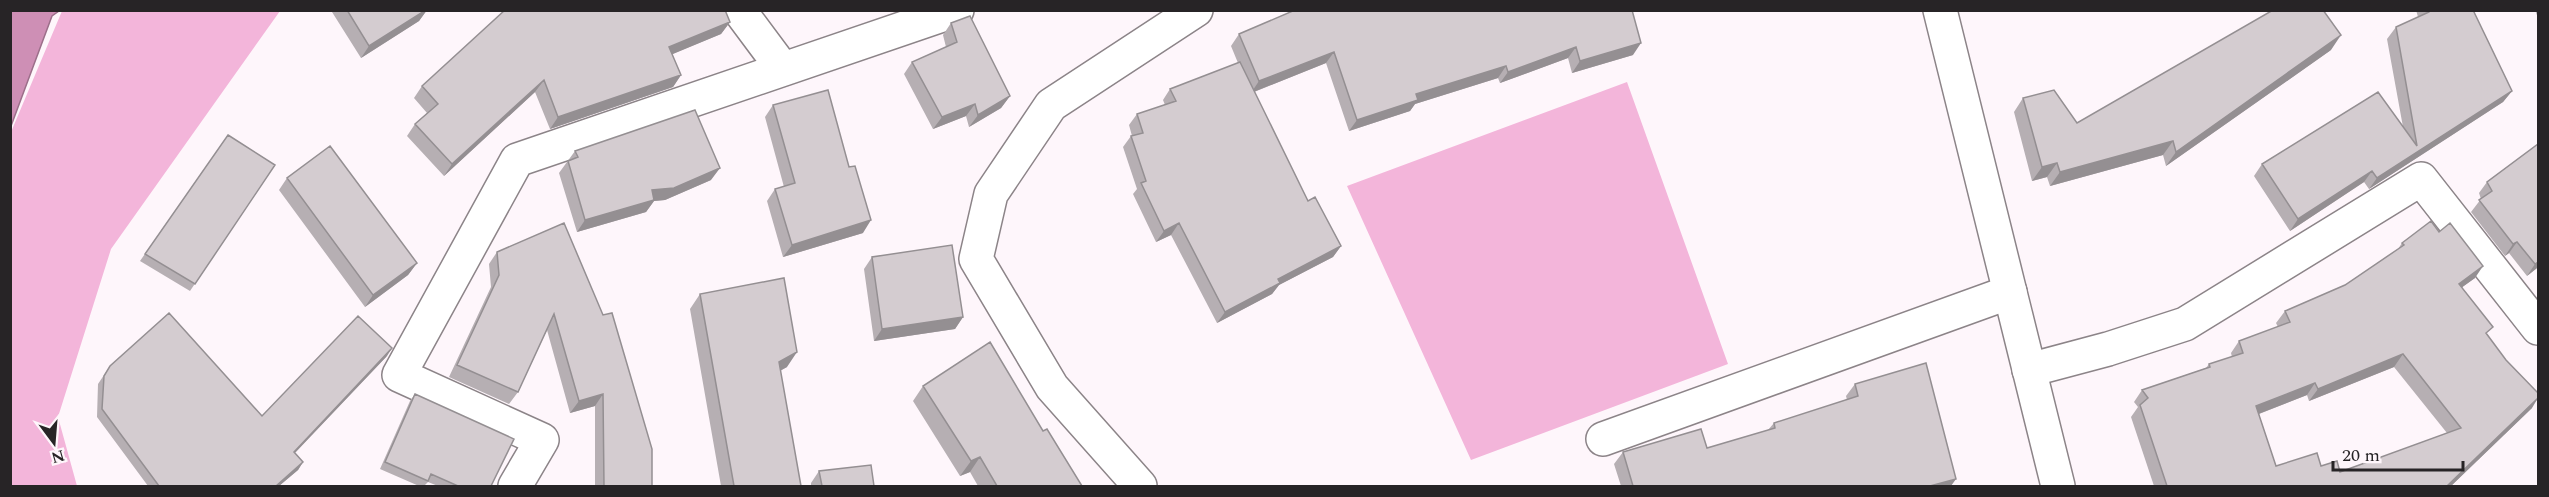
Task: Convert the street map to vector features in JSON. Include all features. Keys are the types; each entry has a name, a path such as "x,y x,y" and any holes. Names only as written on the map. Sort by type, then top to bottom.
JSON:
{"street":[{"path":"740,10 783,69"},
{"path":"515,486 542,440 399,375 517,160 957,10"},
{"path":"1140,486 1052,387 976,259 991,194 1051,105 1196,10"},
{"path":"1940,10 2058,486"},
{"path":"2029,370 2108,349 2185,324 2421,179 2538,328"},
{"path":"1603,439 2010,292"}],"shaded area":[{"path":"11,10 59,11 52,16 11,126"},
{"path":"62,11 280,11 111,249 58,417 77,486 13,486 10,483 11,132"},
{"path":"1627,82 1728,364 1471,460 1347,186"}],"building":[{"path":"347,10 426,10 369,46"},
{"path":"505,10 725,10 730,22 669,47 681,75 558,117 544,80 452,164 415,124 438,104 422,86"},
{"path":"1295,10 1632,10 1641,43 1580,61 1576,47 1508,72 1506,66 1416,94 1418,100 1357,120 1334,52 1259,81 1239,34"},
{"path":"2273,10 2323,10 2341,35 2176,152 2173,141 2060,172 2057,163 2042,167 2023,98 2054,90 2077,123"},
{"path":"2429,10 2473,10 2512,91 2377,178 2372,171 2298,219 2262,164 2378,92 2417,146 2396,27"},
{"path":"970,16 1010,96 978,115 975,104 942,117 912,62 957,42 951,23"},
{"path":"1240,62 1308,201 1315,197 1341,246 1278,279 1280,283 1225,312 1179,223 1164,231 1141,183 1146,181 1131,136 1143,133 1137,114 1176,101 1170,89"},
{"path":"828,90 849,167 855,166 871,220 792,245 775,189 795,183 773,105"},
{"path":"695,110 720,168 674,188 652,190 654,200 585,220 568,161 578,157 575,151"},
{"path":"228,135 275,165 195,284 145,254"},
{"path":"2538,144 2538,262 2535,264 2517,242 2513,244 2479,200 2492,191 2487,182"},
{"path":"330,146 417,263 373,295 287,178"},
{"path":"2431,221 2439,232 2450,223 2483,266 2459,284 2493,327 2486,333 2506,360 2538,393 2538,398 2447,486 2167,486 2140,405 2148,398 2142,390 2243,353 2239,341 2290,322 2285,311 2345,285 2404,245 2402,243","holes":["2403,354 2461,428 2340,472 2337,461 2321,466 2317,453 2276,466 2256,406 2315,383 2318,389"]},
{"path":"564,223 603,315 612,313 652,449 652,486 604,486 603,394 579,401 554,314 518,392 457,365 499,275 497,252"},
{"path":"952,245 963,317 882,329 872,257"},
{"path":"784,278 797,352 779,362 801,486 734,486 700,294"},
{"path":"169,313 262,416 358,316 392,348 294,452 303,462 276,486 159,486 102,409 104,376 110,366"},
{"path":"990,342 1043,431 1047,429 1082,486 997,486 980,457 971,461 923,386"},
{"path":"1926,363 1956,479 1930,486 1633,486 1623,452 1701,429 1707,448 1775,428 1774,423 1858,396 1855,384"},
{"path":"415,394 514,439 491,486 458,486 431,474 428,481 385,462"},
{"path":"871,465 874,486 822,486 819,471"}]}
